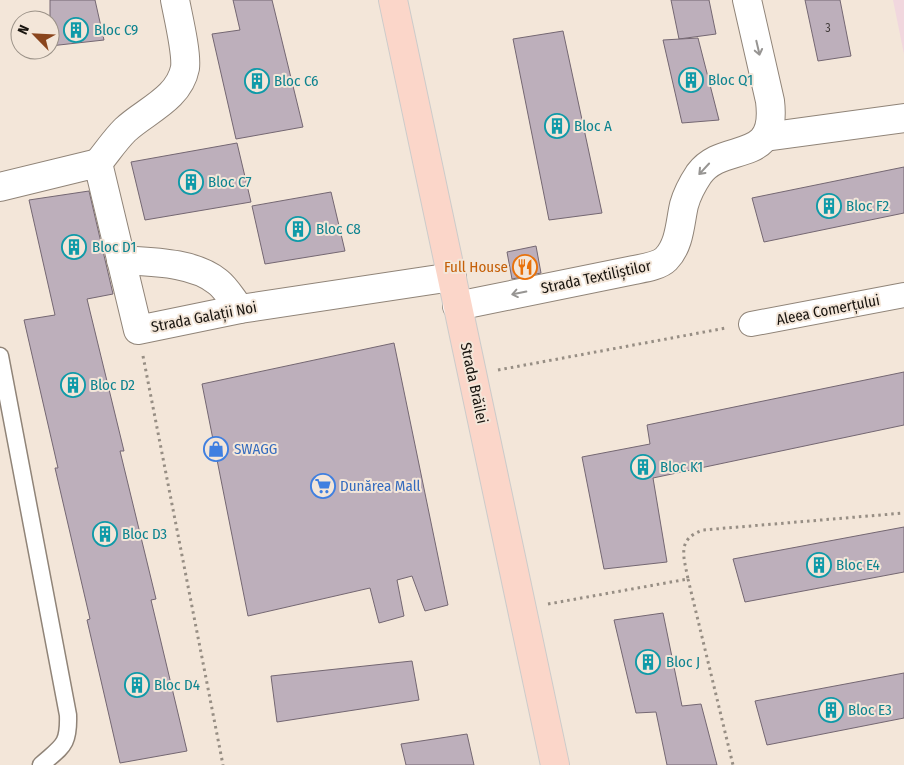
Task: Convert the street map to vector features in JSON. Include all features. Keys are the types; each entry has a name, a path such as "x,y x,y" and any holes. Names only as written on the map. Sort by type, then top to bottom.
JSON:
{"main road":[{"name":"Strada Brăilei","path":"393,0 555,765"}],"street":[{"path":"0,187 98,163 124,131 165,100 178,87 185,67 182,34 175,0"},
{"path":"747,0 770,108 770,126 765,137"},
{"path":"765,137 904,118"},
{"name":"Strada Textiliștilor","path":"457,306 634,270 655,265 666,259 676,243 689,193 708,164 718,158 745,152 765,137"},
{"name":"Strada Galații Noi","path":"98,163 138,330 240,309 452,277"},
{"path":"120,260 173,264 202,272 218,282 240,309"},
{"name":"Aleea Comerțului","path":"751,324 904,295"}],"lane":[{"path":"0,356 68,715 69,729 66,742 60,751 41,765"}],"path":[{"path":"138,330 223,765"},
{"path":"472,373 515,367 708,331"},
{"path":"733,765 688,579 683,549 686,540 694,533 703,530 904,513"},
{"path":"522,608 688,579"}],"shaded area":[{"path":"893,0 904,0 904,54"}],"building":[{"name":"Bloc C9","path":"50,0 95,0 104,40 60,45 60,10 50,10"},
{"name":"Bloc C6","path":"233,0 272,0 303,127 236,139 212,34 240,30"},
{"path":"671,0 709,0 716,34 679,39"},
{"path":"805,0 840,0 851,56 818,61"},
{"name":"Bloc A","path":"563,31 602,213 549,220 513,39"},
{"name":"Bloc Q1","path":"698,38 719,120 682,123 663,40"},
{"name":"Bloc C7","path":"237,143 251,202 145,220 131,162"},
{"name":"Bloc F2","path":"904,167 904,213 764,242 752,198"},
{"path":"89,191 113,294 87,299 124,451 120,451 156,599 151,600 187,751 120,763 87,620 90,619 55,468 58,468 24,320 55,315 29,200"},
{"name":"Bloc C8","path":"331,192 345,251 265,264 252,206"},
{"name":"Full House","path":"536,246 541,273 512,279 507,252"},
{"name":"Dunărea Mall","path":"394,343 448,605 425,611 412,576 397,580 404,616 379,623 370,588 248,616 202,384"},
{"name":"Bloc K1","path":"904,372 904,425 653,478 667,562 604,569 582,457 650,444 647,425"},
{"name":"Bloc E4","path":"904,527 904,572 745,602 733,559"},
{"name":"Bloc J","path":"663,613 682,706 701,704 717,765 667,765 656,712 636,713 614,620"},
{"path":"412,661 419,700 277,722 271,676"},
{"name":"Bloc E3","path":"904,673 904,718 767,745 755,701"},
{"path":"467,734 474,765 406,765 401,744"}],"place":[{"name":"Bloc C9","path":"76,30"},
{"name":"Bloc Q1","path":"691,80"},
{"name":"Bloc C6","path":"257,81"},
{"name":"Bloc A","path":"557,126"},
{"name":"Bloc C7","path":"191,182"},
{"name":"Bloc F2","path":"829,206"},
{"name":"Bloc C8","path":"298,229"},
{"name":"Bloc D1","path":"74,247"},
{"name":"Full House","path":"525,267"},
{"name":"Bloc D2","path":"73,385"},
{"name":"SWAGG","path":"216,449"},
{"name":"Bloc K1","path":"643,467"},
{"name":"Dunărea Mall","path":"323,486"},
{"name":"Bloc D3","path":"105,534"},
{"name":"Bloc E4","path":"819,565"},
{"name":"Bloc J","path":"648,662"},
{"name":"Bloc D4","path":"137,685"},
{"name":"Bloc E3","path":"831,710"}]}
